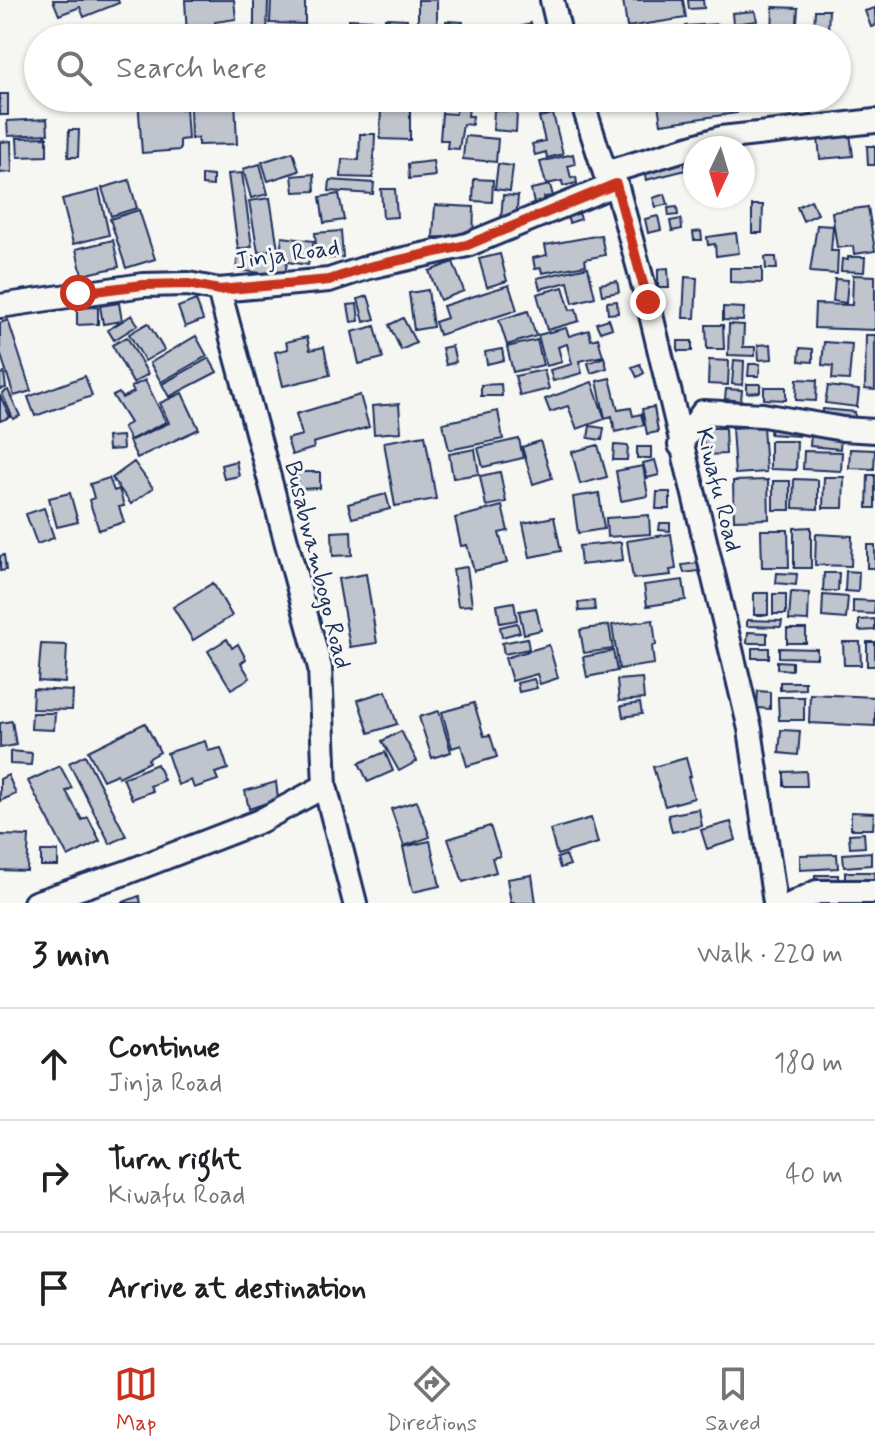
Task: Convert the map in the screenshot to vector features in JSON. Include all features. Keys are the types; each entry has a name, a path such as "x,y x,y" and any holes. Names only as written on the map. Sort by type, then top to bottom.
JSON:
{"street":[{"path":"552,0 558,24"},
{"name":"Kiwafu Road","path":"586,112 611,179 648,302 750,729 775,903"},
{"name":"Jinja Road","path":"0,306 143,285 188,284 219,290 329,280 369,267 467,245 611,179 721,138 875,121"},
{"name":"Busabwambogo Road","path":"219,290 320,668 325,786 355,903"},
{"path":"680,445 703,412 763,415 843,429 875,431"},
{"path":"35,903 125,873 260,821 325,786"},
{"path":"794,903 817,892 875,892"}],"building":[{"path":"53,0 118,0 119,3 84,17 80,7 59,15"},
{"path":"185,0 234,0 236,19 215,24 186,24"},
{"path":"254,0 268,0 267,24 254,24"},
{"path":"271,0 305,0 305,24 270,23"},
{"path":"418,0 437,0 437,23 418,24"},
{"path":"623,0 683,0 686,18 627,24"},
{"path":"688,0 703,0 704,8 689,9"},
{"path":"773,7 798,8 797,24 772,24"},
{"path":"875,8 875,26 871,27 865,11"},
{"path":"815,10 829,10 828,24 814,24"},
{"path":"755,11 757,21 733,24 732,13"},
{"path":"385,18 407,19 407,24 385,24"},
{"path":"349,19 372,20 372,24 349,24"},
{"path":"446,21 463,22 463,24 446,24"},
{"path":"0,94 8,94 8,115 0,115"},
{"path":"139,112 186,112 188,139 180,140 180,150 142,153"},
{"path":"190,112 236,112 237,144 198,145 198,138 191,139"},
{"path":"381,112 410,112 410,140 380,139"},
{"path":"468,112 468,116 473,116 472,125 463,124 459,149 447,148 448,140 440,140 442,113"},
{"path":"494,112 517,112 516,132 493,130"},
{"path":"659,112 737,112 737,113 661,124"},
{"path":"553,114 563,154 547,158 546,152 535,155 532,144 545,141 539,117"},
{"path":"47,119 48,134 8,136 7,121"},
{"path":"69,130 79,130 78,157 68,157"},
{"path":"360,134 375,134 373,178 341,177 342,159 359,160"},
{"path":"850,134 853,156 820,159 818,137"},
{"path":"465,136 498,139 496,162 463,159"},
{"path":"47,137 47,156 18,157 17,138"},
{"path":"11,141 12,172 0,173 0,142"},
{"path":"679,143 683,171 646,180 642,164"},
{"path":"867,146 875,146 875,165 868,165"},
{"path":"293,152 299,171 268,181 262,162"},
{"path":"573,154 575,164 568,166 571,178 576,177 577,183 563,186 562,181 546,184 540,162"},
{"path":"433,161 435,176 409,179 408,164"},
{"path":"260,164 268,194 251,198 243,169"},
{"path":"498,164 513,166 510,191 495,189"},
{"path":"242,173 252,247 238,249 228,174"},
{"path":"314,174 315,191 294,192 292,176"},
{"path":"202,175 213,176 213,186 202,185"},
{"path":"474,179 493,180 492,202 473,201"},
{"path":"129,180 137,208 111,216 102,188"},
{"path":"330,180 374,183 373,194 329,191"},
{"path":"550,185 553,196 544,197 546,207 535,209 531,189"},
{"path":"381,189 395,189 397,217 383,218"},
{"path":"99,190 109,235 73,244 62,199"},
{"path":"339,194 344,220 324,223 320,197"},
{"path":"665,194 668,204 656,207 653,198"},
{"path":"503,195 518,196 516,220 501,219"},
{"path":"270,198 278,249 258,252 249,201"},
{"path":"811,200 818,214 803,221 797,207"},
{"path":"435,205 474,207 473,239 433,237"},
{"path":"763,205 762,233 752,233 752,208"},
{"path":"677,207 678,215 669,216 668,208"},
{"path":"868,207 875,251 854,254 853,246 837,248 832,212"},
{"path":"139,210 155,259 126,268 110,219"},
{"path":"579,213 581,219 569,223 567,216"},
{"path":"658,216 661,230 648,233 645,219"},
{"path":"681,219 682,229 672,231 670,221"},
{"path":"817,225 833,226 831,251 838,251 837,274 810,272"},
{"path":"341,231 343,257 317,260 315,233"},
{"path":"701,231 702,240 694,240 693,232"},
{"path":"736,233 739,253 716,256 715,244 708,245 707,237"},
{"path":"601,235 605,255 585,259 586,265 542,273 541,268 535,269 533,258 547,255 545,245"},
{"path":"282,237 314,241 308,265 287,262 285,276 236,270 238,252 280,257"},
{"path":"113,240 119,267 82,275 76,249"},
{"path":"500,254 507,281 487,287 479,259"},
{"path":"765,257 776,257 777,269 766,269"},
{"path":"848,257 865,257 864,272 841,271 842,259 848,260"},
{"path":"453,262 464,291 440,300 429,271"},
{"path":"588,267 595,297 573,303 568,282 540,289 537,278"},
{"path":"668,268 669,288 658,288 658,269"},
{"path":"730,268 762,268 762,283 730,282"},
{"path":"853,275 875,276 875,330 814,328 815,304 852,305"},
{"path":"685,277 697,278 695,318 683,318"},
{"path":"835,279 848,280 846,303 833,301"},
{"path":"617,281 619,292 602,295 600,284"},
{"path":"509,285 517,310 439,335 435,322 447,318 443,306"},
{"path":"563,287 570,310 576,309 579,321 547,330 537,294"},
{"path":"428,290 433,327 414,330 409,293"},
{"path":"368,296 375,319 364,322 358,299"},
{"path":"196,300 203,320 185,327 178,307"},
{"path":"617,301 618,313 608,314 607,302"},
{"path":"119,303 122,321 103,324 100,306"},
{"path":"357,304 359,321 351,322 348,305"},
{"path":"98,307 98,324 77,325 77,308"},
{"path":"723,307 744,308 743,321 723,320"},
{"path":"528,311 536,336 507,345 499,320"},
{"path":"132,315 138,325 114,340 108,330"},
{"path":"403,318 416,343 401,350 389,325"},
{"path":"609,319 612,328 600,332 596,323"},
{"path":"8,320 31,391 14,396 0,352 0,323"},
{"path":"148,323 164,350 145,361 129,334"},
{"path":"729,324 744,325 743,347 755,347 755,356 728,355"},
{"path":"706,325 723,325 724,349 707,349"},
{"path":"375,326 383,358 359,364 352,332"},
{"path":"566,328 569,336 589,330 591,340 598,338 603,356 579,361 582,373 553,381 550,370 572,364 567,344 558,347 562,362 546,366 538,335"},
{"path":"866,335 875,335 875,390 865,389"},
{"path":"196,336 207,356 161,382 150,363"},
{"path":"127,337 148,374 133,383 112,345"},
{"path":"307,337 310,350 324,347 330,375 283,386 275,352 288,349 286,342"},
{"path":"537,340 543,365 513,372 507,347"},
{"path":"678,341 692,341 692,351 678,351"},
{"path":"824,342 852,344 849,380 832,379 833,366 822,365"},
{"path":"771,344 772,359 759,360 758,345"},
{"path":"452,346 456,362 446,365 442,348"},
{"path":"800,348 813,349 813,362 799,361"},
{"path":"502,349 504,360 487,364 485,352"},
{"path":"604,357 607,368 591,373 588,363"},
{"path":"209,358 217,372 169,397 162,384"},
{"path":"709,360 729,361 728,385 708,384"},
{"path":"734,360 744,361 743,385 732,384"},
{"path":"640,364 644,373 637,377 632,367"},
{"path":"749,364 760,364 759,376 748,376"},
{"path":"544,370 549,389 520,396 515,376"},
{"path":"4,373 6,388 0,389 0,374"},
{"path":"85,376 92,396 35,416 28,397"},
{"path":"610,378 618,410 631,408 633,416 641,414 644,425 615,432 612,416 605,418 597,381"},
{"path":"797,379 817,380 816,401 796,400"},
{"path":"145,380 166,422 130,440 123,427 130,423 113,396 119,393 122,398 134,392 131,387"},
{"path":"592,382 605,419 577,429 568,406 550,412 545,399"},
{"path":"501,384 502,396 481,396 481,385"},
{"path":"747,384 760,384 760,392 747,393"},
{"path":"828,386 859,390 857,407 825,403"},
{"path":"764,387 786,387 786,400 764,399"},
{"path":"726,389 742,390 741,401 725,399"},
{"path":"8,390 20,416 13,419 2,393"},
{"path":"182,393 199,429 137,458 129,441 169,423 160,403"},
{"path":"0,395 10,417 0,421"},
{"path":"360,395 369,427 313,443 314,448 292,455 287,439 302,435 296,414"},
{"path":"399,404 401,432 374,434 372,406"},
{"path":"654,407 658,432 647,434 642,409"},
{"path":"823,409 855,412 854,424 822,421"},
{"path":"498,411 503,439 449,450 443,423"},
{"path":"771,425 800,427 799,436 770,434"},
{"path":"590,426 604,428 602,440 588,438"},
{"path":"763,426 766,472 735,474 732,428"},
{"path":"703,428 725,428 726,454 704,455"},
{"path":"811,434 841,437 840,449 810,446"},
{"path":"425,435 436,499 395,506 384,442"},
{"path":"122,436 123,449 108,450 107,437"},
{"path":"519,439 523,458 483,467 478,448"},
{"path":"540,441 552,478 533,484 522,447"},
{"path":"770,441 797,441 796,470 770,469"},
{"path":"598,445 607,477 580,484 572,452"},
{"path":"614,445 628,446 627,460 613,460"},
{"path":"637,447 651,447 651,458 637,458"},
{"path":"475,449 479,474 453,478 449,454"},
{"path":"850,449 875,450 874,469 849,468"},
{"path":"804,451 842,452 841,471 803,469"},
{"path":"655,460 659,475 647,478 643,463"},
{"path":"236,461 239,476 224,479 221,465"},
{"path":"134,462 153,488 131,504 112,478"},
{"path":"643,466 648,496 621,501 616,471"},
{"path":"298,472 320,472 320,488 298,489"},
{"path":"500,472 506,502 486,506 480,476"},
{"path":"868,475 875,475 875,508 867,508"},
{"path":"824,477 844,477 843,508 823,508"},
{"path":"109,478 114,491 119,489 124,506 119,507 124,522 99,530 89,500 94,498 90,484"},
{"path":"794,479 818,480 818,509 793,508"},
{"path":"768,480 769,519 734,520 733,481"},
{"path":"773,481 790,481 790,510 773,510"},
{"path":"657,492 670,492 670,509 656,509"},
{"path":"70,493 78,522 57,527 49,498"},
{"path":"599,493 604,529 578,533 573,497"},
{"path":"386,494 390,509 352,518 348,504"},
{"path":"502,506 508,531 499,533 507,563 474,571 467,545 461,546 455,518"},
{"path":"44,508 54,538 37,544 26,514"},
{"path":"649,515 650,534 607,537 606,518"},
{"path":"554,517 561,551 530,557 523,523"},
{"path":"660,523 670,523 670,531 659,530"},
{"path":"811,527 811,568 794,568 794,528"},
{"path":"761,530 788,530 789,567 762,567"},
{"path":"351,531 352,555 333,556 332,532"},
{"path":"671,534 676,569 670,570 671,575 633,579 627,541"},
{"path":"816,534 852,536 851,566 815,565"},
{"path":"621,542 623,560 581,565 579,546"},
{"path":"867,545 875,545 875,568 867,568"},
{"path":"4,555 6,570 0,571 0,556"},
{"path":"697,563 699,571 684,573 682,565"},
{"path":"467,567 472,605 458,606 453,569"},
{"path":"846,571 859,572 858,592 845,591"},
{"path":"777,573 797,574 796,585 776,583"},
{"path":"824,573 839,573 838,591 823,591"},
{"path":"366,574 377,643 350,647 338,579"},
{"path":"683,580 686,600 647,606 644,585"},
{"path":"213,583 232,616 193,640 173,607"},
{"path":"791,592 809,593 808,621 789,620"},
{"path":"754,593 768,593 768,615 754,615"},
{"path":"773,594 786,594 786,614 773,614"},
{"path":"823,595 848,597 846,619 822,617"},
{"path":"853,600 875,601 874,614 853,613"},
{"path":"594,601 595,610 579,611 578,603"},
{"path":"514,602 517,620 500,623 497,605"},
{"path":"536,608 541,630 524,634 519,611"},
{"path":"875,619 875,630 859,631 859,620"},
{"path":"653,620 656,645 652,646 654,664 619,669 612,625"},
{"path":"747,620 782,621 781,627 747,626"},
{"path":"517,623 520,632 502,637 500,627"},
{"path":"609,625 613,649 584,653 580,630"},
{"path":"787,629 806,629 806,643 787,643"},
{"path":"748,632 767,633 767,643 747,643"},
{"path":"527,638 529,649 504,654 502,643"},
{"path":"227,639 232,648 238,644 246,659 241,663 250,678 231,689 208,651"},
{"path":"843,642 860,642 861,665 844,665"},
{"path":"867,642 875,642 875,666 867,666"},
{"path":"41,644 67,645 65,683 38,681"},
{"path":"549,645 558,678 540,684 537,674 512,681 505,658"},
{"path":"752,648 769,648 769,658 752,658"},
{"path":"779,648 817,649 817,658 779,657"},
{"path":"613,651 617,671 587,677 583,657"},
{"path":"777,661 792,662 792,670 777,669"},
{"path":"642,678 644,699 619,701 617,680"},
{"path":"534,679 537,688 519,692 517,683"},
{"path":"780,682 805,682 805,689 780,690"},
{"path":"33,689 73,691 72,710 32,709"},
{"path":"386,691 397,724 369,733 358,700"},
{"path":"758,691 770,692 770,709 757,708"},
{"path":"810,694 875,697 875,726 809,723"},
{"path":"778,697 804,697 804,720 779,720"},
{"path":"474,703 484,736 490,735 497,757 467,766 461,745 452,748 442,712"},
{"path":"640,703 642,714 623,717 621,706"},
{"path":"439,711 451,752 432,758 419,717"},
{"path":"32,713 55,713 54,730 31,729"},
{"path":"12,721 16,745 0,748 0,723"},
{"path":"145,723 160,752 148,759 149,762 119,777 117,774 103,780 88,751"},
{"path":"781,730 800,731 798,755 779,753"},
{"path":"401,731 417,761 399,771 382,741"},
{"path":"205,741 208,751 221,748 228,769 215,773 218,780 194,788 191,780 178,785 167,753"},
{"path":"10,751 32,753 31,765 10,764"},
{"path":"385,752 393,771 368,782 359,763"},
{"path":"85,755 126,836 110,844 69,763"},
{"path":"686,758 694,798 665,806 653,767"},
{"path":"157,764 164,780 150,786 153,791 132,799 123,778"},
{"path":"60,766 72,788 66,791 82,820 88,817 100,841 68,857 28,781"},
{"path":"806,771 807,786 784,786 784,772"},
{"path":"8,775 16,794 0,801 0,779"},
{"path":"276,782 278,799 249,809 245,791"},
{"path":"417,801 430,837 404,846 391,809"},
{"path":"699,809 702,826 672,832 668,815"},
{"path":"851,812 874,813 873,829 851,829"},
{"path":"591,818 598,843 557,855 550,830"},
{"path":"731,822 736,840 707,849 701,830"},
{"path":"490,826 500,856 492,858 496,872 463,882 448,839"},
{"path":"864,833 865,847 850,848 849,834"},
{"path":"0,835 29,836 27,871 0,870"},
{"path":"430,841 440,886 413,892 403,847"},
{"path":"41,851 58,851 58,866 41,866"},
{"path":"871,852 871,865 844,867 843,854"},
{"path":"837,854 838,868 800,870 800,855"},
{"path":"566,855 570,865 560,868 557,858"},
{"path":"845,872 874,872 874,885 845,886"},
{"path":"532,875 536,903 511,903 507,879"},
{"path":"815,875 838,875 838,887 815,887"},
{"path":"139,896 141,903 121,903"}],"route":[{"path":"78,293 143,285 188,284 219,290 329,280 369,267 467,245 616,184 648,302"}]}
